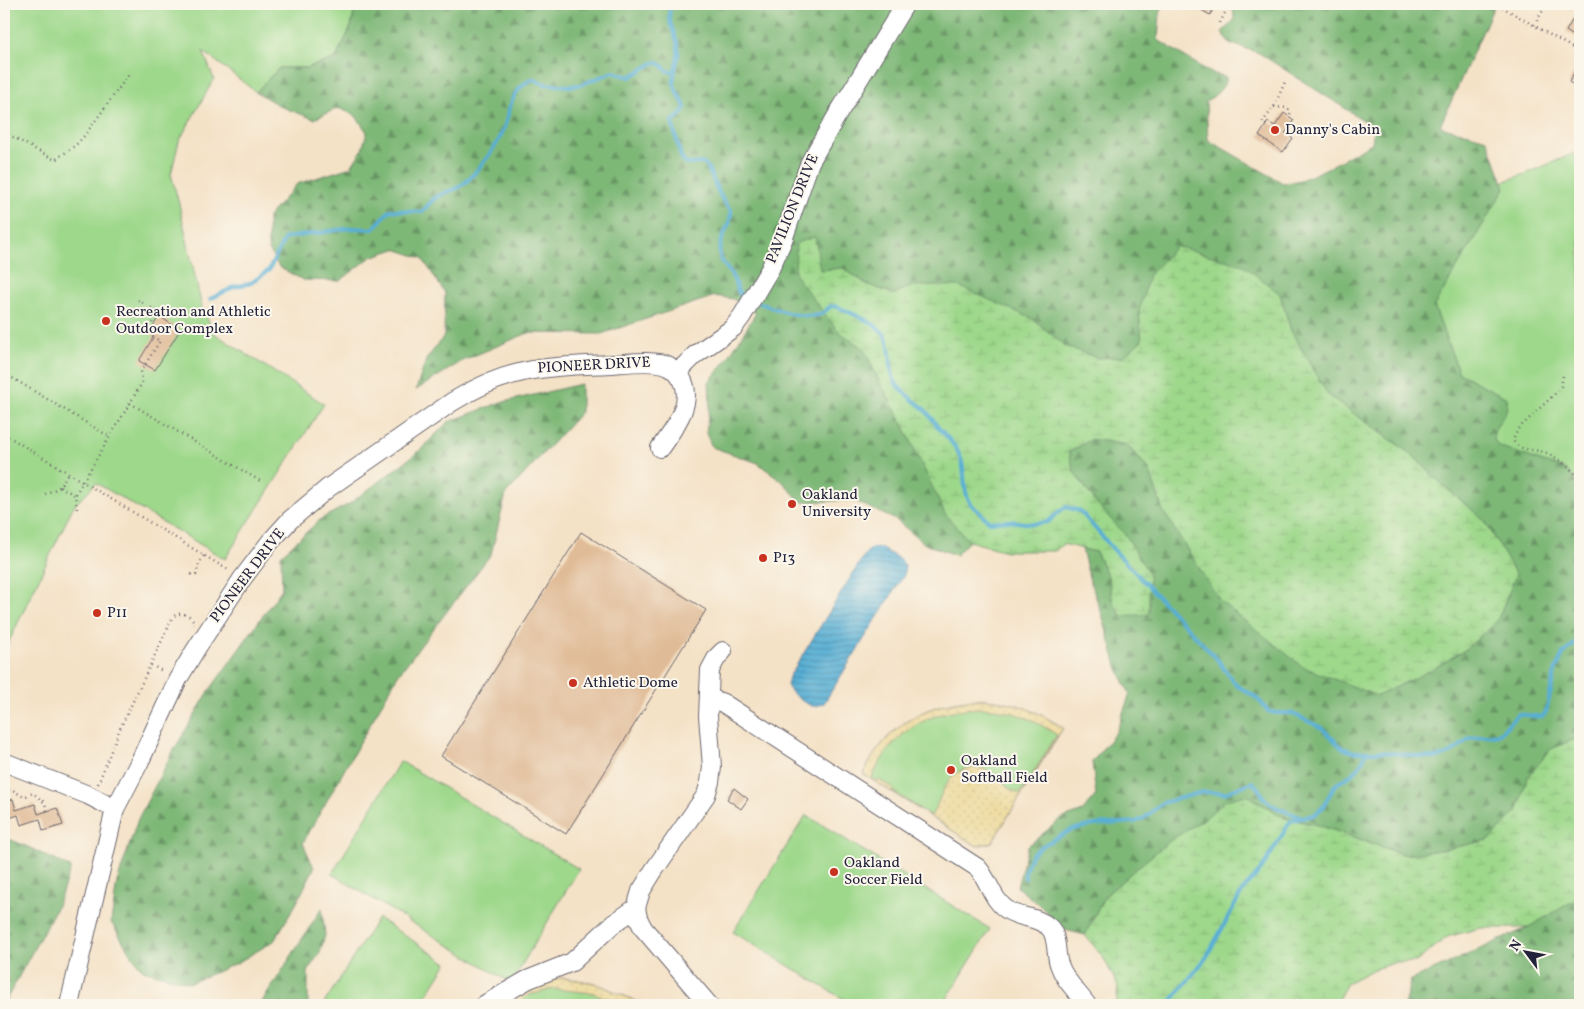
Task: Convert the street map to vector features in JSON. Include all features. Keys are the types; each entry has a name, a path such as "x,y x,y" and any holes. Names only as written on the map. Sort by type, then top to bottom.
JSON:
{"street":[{"name":"PAVILION DRIVE","path":"678,372 695,355 733,328 744,312 770,269 783,240 810,162 838,112 904,4"},
{"name":"PIONEER DRIVE","path":"69,1005 115,809 178,680 204,635 242,579 270,542 290,520 328,488 452,402 471,390 514,373 563,365 655,363 668,365 678,372"},
{"path":"660,448 677,424 686,402 686,390 678,372"},
{"path":"708,1005 643,928 636,908 641,891 654,870 706,795 712,767 708,716 710,670 717,657 723,652"},
{"path":"709,698 731,708 978,868 986,878 995,898 1002,906 1010,912 1041,922 1049,927 1054,936 1057,958 1063,974 1087,1005"},
{"path":"4,762 88,795 115,809"},
{"path":"484,1005 527,980 572,962 618,920 636,908"}],"path":[{"path":"1223,4 1228,7 1240,4"},
{"path":"1534,25 1547,4"},
{"path":"1220,23 1228,7"},
{"path":"1502,7 1578,51"},
{"path":"4,132 55,160 76,145 85,135 130,73"},
{"path":"1266,126 1262,123 1274,107 1285,82"},
{"path":"1274,107 1287,108 1291,112 1289,116"},
{"path":"77,509 75,495 142,383 141,371 160,341 146,333 158,312 138,300"},
{"path":"4,373 110,437"},
{"path":"1563,376 1558,391 1518,429 1513,440 1522,448 1549,454 1566,465 1580,479"},
{"path":"130,403 260,481"},
{"path":"4,434 236,574"},
{"path":"45,494 60,487 68,473"},
{"path":"60,487 75,495"},
{"path":"191,574 196,575 204,555"},
{"path":"96,788 119,731 173,618 177,614 182,613 193,618 197,629"},
{"path":"151,665 170,675"},
{"path":"4,791 11,789 24,797 33,793 45,803 47,811"}],"green space":[{"name":"Recreation and Athletic Outdoor Complex","path":"4,4 356,4 351,27 336,58 307,68 279,68 256,92 203,51 214,79 179,141 171,174 202,308 215,334 324,404 225,559 96,483 73,507 4,652"},
{"path":"356,4 1164,4 1160,13 1158,40 1211,73 1226,77 1221,89 1206,102 1208,140 1283,183 1293,182 1316,174 1372,143 1374,127 1259,53 1229,43 1222,32 1234,20 1233,4 1495,4 1440,126 1487,139 1505,188 1434,306 1459,373 1507,398 1506,409 1494,432 1493,438 1498,446 1566,470 1580,487 1580,737 1551,749 1527,778 1517,812 1489,840 1406,855 1321,826 1285,818 1246,795 1171,840 1138,867 1104,897 1085,935 1065,930 1017,887 1028,846 1061,819 1083,811 1096,795 1092,762 1116,732 1130,694 1118,669 1090,581 1082,549 1096,552 1108,576 1113,603 1097,504 1074,472 1069,452 1092,439 1127,445 1149,469 1163,511 1206,578 1431,670 1466,649 1497,621 1516,575 1485,521 1445,487 1412,455 1328,395 1291,331 1280,294 1139,312 1142,340 1123,357 1097,358 1065,346 1033,319 914,286 893,294 866,284 843,268 820,270 796,243 838,331 864,349 903,424 945,513 969,541 956,555 925,544 896,520 853,500 801,502 782,481 758,463 712,447 706,433 710,401 709,382 726,361 756,313 733,299 715,296 601,334 528,333 464,360 416,390 426,360 444,336 445,293 422,258 395,249 371,257 340,281 303,280 279,267 268,248 268,217 297,184 351,167 362,150 367,132 355,115 338,108 314,119 282,107 256,92 279,68 307,68 336,58 351,27"},
{"path":"1580,151 1580,561 1420,407 1427,209 1525,174"},
{"path":"815,237 820,270 843,268 866,284 893,294 913,286 958,286 1033,319 1065,346 1097,358 1123,357 1142,340 1139,312 1149,275 1176,246 1243,265 1280,294 1291,331 1328,395 1412,455 1445,487 1485,521 1516,575 1497,621 1466,649 1431,670 1377,696 1303,667 1220,601 1163,511 1149,469 1127,445 1092,439 1069,452 1074,472 1097,504 1127,537 1149,574 1149,614 1122,616 1113,603 1108,576 1096,552 1063,544 1055,551 1006,551 969,541 945,514 903,424 864,349 838,331 795,275 796,243"},
{"path":"581,384 581,412 506,494 491,554 398,675 303,843 314,868 296,904 274,941 237,963 190,983 143,970 111,922 117,882 138,819 171,755 209,691 282,589 281,555 321,519 349,504 418,452 448,422 499,403"},
{"name":"Oakland Softball Field","path":"981,699 1024,707 1044,716 1063,728 992,842 977,846 863,774 884,742 911,719 943,705"},
{"path":"1580,737 1580,897 1527,928 1480,928 1447,937 1416,962 1396,962 1372,970 1347,983 1335,1005 1116,1005 1118,986 1103,957 1085,935 1104,897 1171,840 1204,819 1226,800 1246,795 1285,818 1321,826 1405,855 1447,849 1489,840 1517,812 1527,778 1551,749"},
{"path":"400,761 579,869 511,983 332,874"},
{"name":"Oakland Soccer Field","path":"806,815 990,929 943,1005 853,1005 733,932"},
{"path":"4,837 71,868 57,906 4,1004"},
{"path":"1580,897 1580,1005 1404,1005 1411,980 1527,928"},
{"path":"322,908 325,935 320,953 308,970 308,1005 260,1005"},
{"path":"378,918 447,963 420,1005 323,1005"},
{"path":"564,978 595,983 645,1005 501,1005"}],"sand":[{"path":"981,699 1014,704 1044,716 1063,728 992,842 977,846 863,774 884,742 897,729 926,711 961,701","holes":["965,709 995,709 1022,716 1057,735 1020,794 1011,790 988,770 976,768 962,770 945,786 931,816 892,791 893,788 872,778 880,761 891,747 916,725 931,717 948,712"]},
{"path":"564,978 595,983 645,1005 623,1005 593,993 553,989 529,995 516,1005 501,1005 515,994 530,986"}],"water":[{"path":"872,548 881,548 901,560 905,566 904,575 824,703 816,706 808,705 791,691 787,685 789,677 865,554"}],"building":[{"path":"1191,4 1216,4 1210,15"},
{"path":"1580,7 1580,40 1566,31"},
{"path":"1580,62 1580,89 1569,82"},
{"name":"Danny's Cabin","path":"1284,113 1294,120 1285,133 1293,138 1283,152 1259,136 1268,122 1275,126"},
{"path":"159,316 180,330 155,370 139,361 154,336 149,333"},
{"name":"Athletic Dome","path":"581,532 706,610 566,834 441,756"},
{"path":"734,788 748,799 741,809 727,799"},
{"path":"13,799 16,810 35,804 38,814 57,808 63,825 43,831 40,819 21,825 18,815 4,820 4,802"}],"waterway":[{"path":"671,4 669,17 677,42 678,52 674,83 685,107 682,113 672,122 681,157 686,164 699,163 707,166 721,196 727,207 731,210 731,216 720,246 721,259 733,277 739,293 746,298"},
{"path":"210,299 234,287 251,283 269,270 285,238 351,228 373,229 390,210 422,212 435,198 459,187 475,173 494,148 502,134 512,100 523,85 532,79 545,84 580,85 613,72 630,77 658,62 668,71 674,72"},
{"path":"755,301 786,312 810,316 823,313 831,306 838,307 875,325 887,340 892,373 897,385 926,411 955,447 962,462 968,499 990,522 1009,521 1033,524 1048,522 1066,507 1080,511 1113,549 1217,659 1236,685 1257,698 1268,711 1291,713 1322,728 1342,748 1354,752 1383,752 1434,758 1451,753 1470,738 1499,734 1518,714 1542,717 1546,712 1555,672 1563,654 1580,639"},
{"path":"1168,1005 1206,958 1243,890 1261,870 1290,822 1314,815 1323,807 1335,785 1354,773 1366,753"},
{"path":"1025,878 1025,871 1031,855 1042,846 1071,830 1094,825 1135,822 1143,819 1162,803 1203,792 1225,793 1252,782 1264,798 1272,804 1300,817"}],"place":[{"name":"Danny's Cabin","path":"1275,130"},
{"name":"Recreation and Athletic Outdoor Complex","path":"106,321"},
{"name":"Oakland University","path":"792,504"},
{"name":"P13","path":"763,558"},
{"name":"P11","path":"97,613"},
{"name":"Athletic Dome","path":"573,683"},
{"name":"Oakland Softball Field","path":"951,770"},
{"name":"Oakland Soccer Field","path":"834,872"}]}
